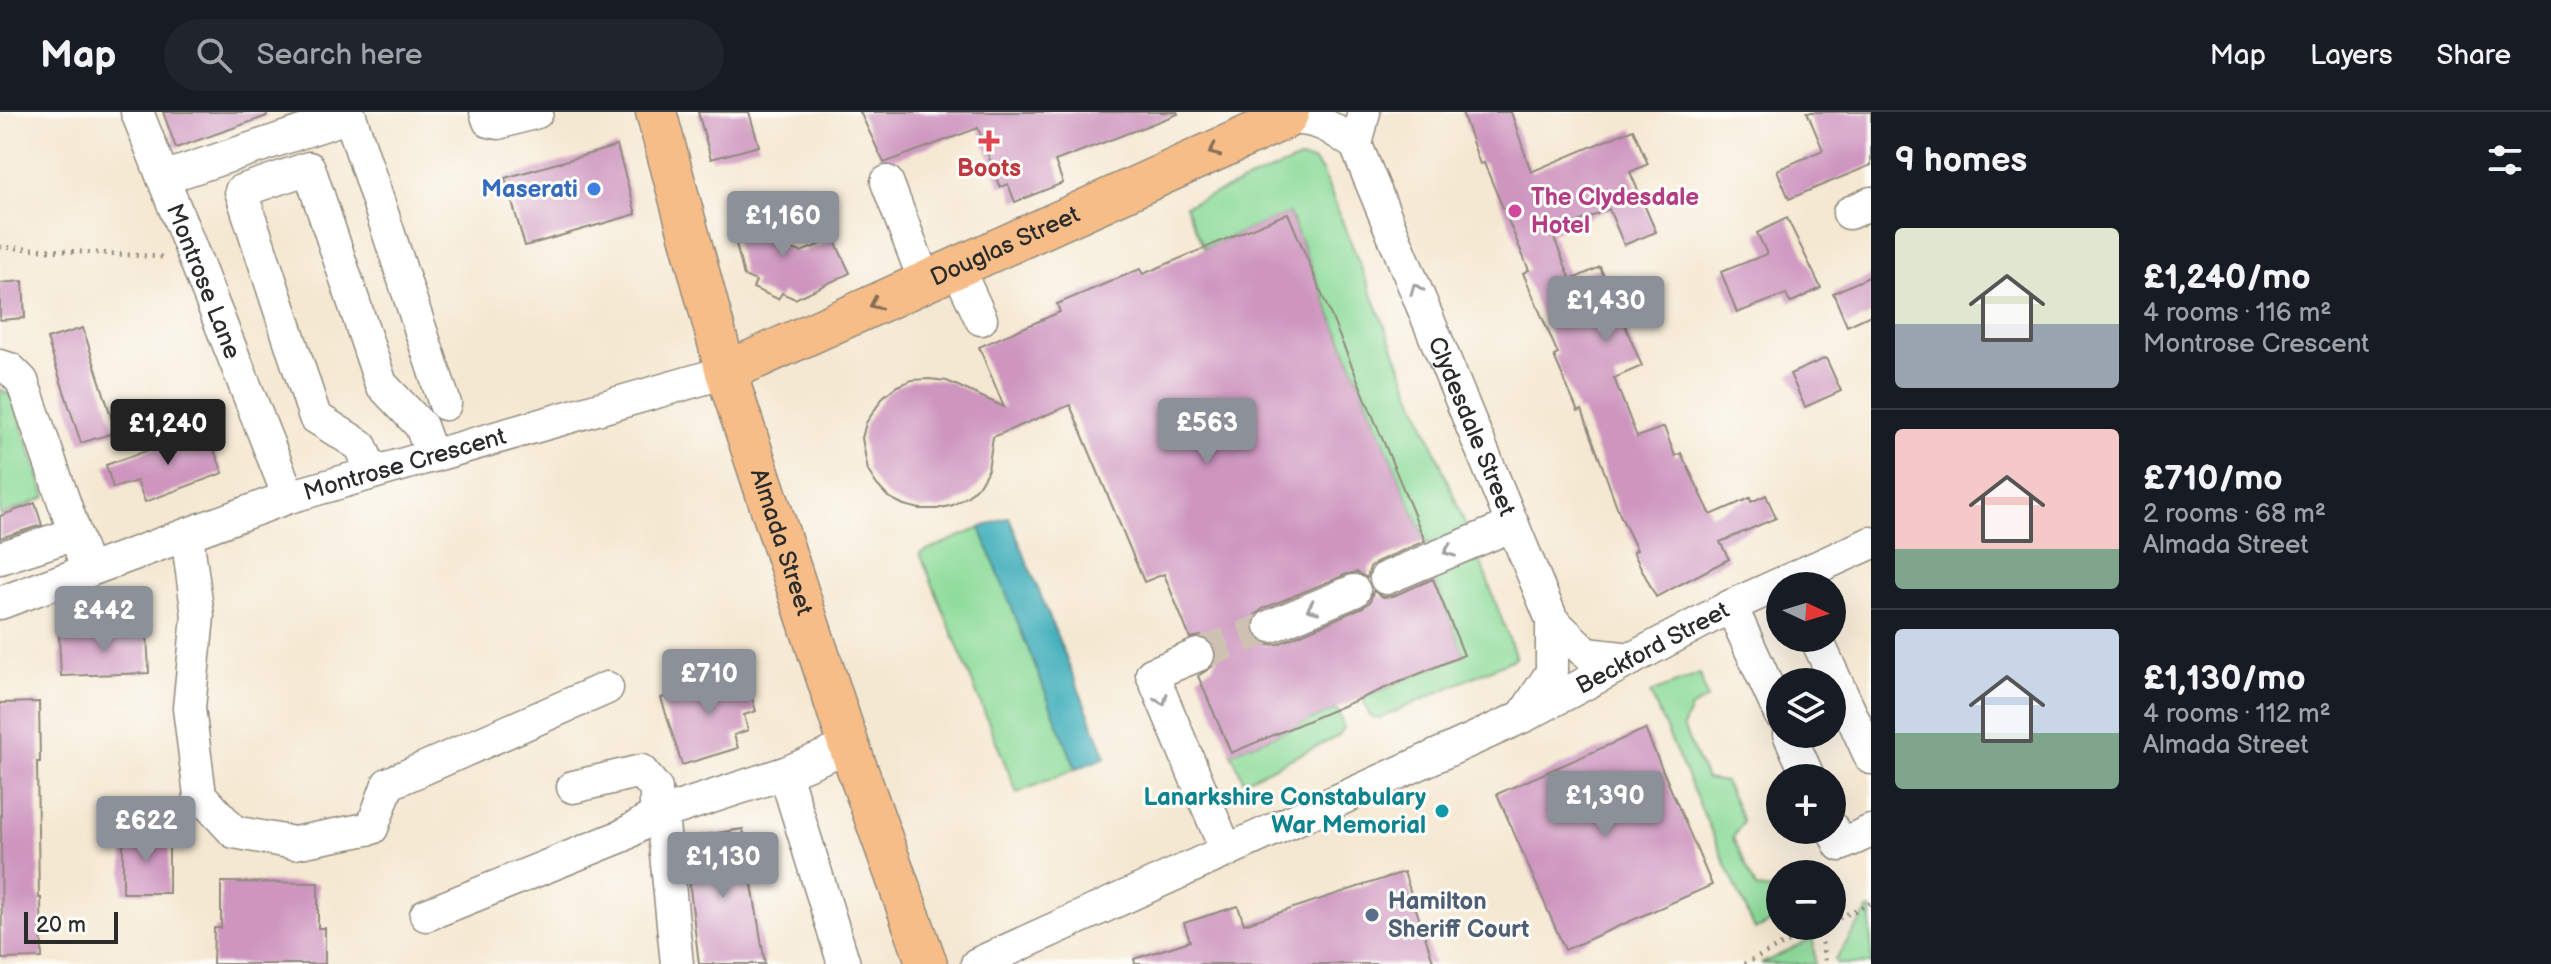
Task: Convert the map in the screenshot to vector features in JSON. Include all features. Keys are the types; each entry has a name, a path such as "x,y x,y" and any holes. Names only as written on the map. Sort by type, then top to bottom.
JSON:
{"main road":[{"name":"Almada Street","path":"656,112 726,372 849,746 927,964"},
{"name":"Douglas Street","path":"726,372 1287,116"}],"street":[{"name":"Montrose Lane","path":"137,112 289,497"},
{"path":"486,112 489,121 498,123 537,112"},
{"path":"1287,116 1331,126 1356,145 1364,112"},
{"path":"163,178 350,116 445,404"},
{"name":"Clydesdale Street","path":"1356,145 1552,620 1587,654 1632,659"},
{"path":"372,473 361,446 315,417 241,191 309,168 381,384 421,426 432,456"},
{"path":"887,182 941,274 981,319"},
{"path":"0,366 10,369 22,381 88,571"},
{"name":"Montrose Crescent","path":"0,603 289,497 726,372"},
{"path":"1386,578 1513,525"},
{"path":"0,558 74,534"},
{"path":"187,535 198,616 189,708 200,795 234,832 294,843 372,828 388,784 607,688"},
{"name":"Beckford Street","path":"977,964 1524,716 1731,606 1871,543"},
{"path":"1271,626 1354,591"},
{"path":"1731,606 1766,683"},
{"name":"Beckford Street","path":"1524,716 1552,672 1552,620"},
{"path":"1822,652 1871,758"},
{"path":"1198,655 1152,674 1226,850"},
{"path":"426,915 622,836 659,814 785,773 849,746"},
{"path":"573,787 641,771 656,789 677,964"},
{"path":"785,773 844,964"},
{"path":"1846,842 1871,831"}],"path":[{"path":"0,247 196,259"},
{"path":"1846,915 1871,903"},
{"path":"1744,964 1792,940"},
{"path":"1822,940 1826,964"}],"green space":[{"path":"1300,159 1313,161 1322,171 1467,529 1427,545 1289,213 1204,248 1185,206"},
{"path":"0,389 12,396 46,497 0,516"},
{"path":"980,528 1076,769 1017,793 920,553"},
{"path":"1476,549 1516,658 1381,718 1371,717 1362,698 1464,655 1429,568"},
{"path":"1700,674 1707,699 1691,708 1683,727 1706,779 1725,782 1743,821 1733,838 1756,888 1766,889 1766,925 1755,930 1650,693"},
{"path":"1337,709 1344,728 1339,736 1244,781 1231,753"},
{"path":"1871,909 1871,964 1837,964 1835,960"},
{"path":"1809,940 1813,940 1815,964 1761,964"}],"water":[{"path":"1009,517 1106,757 1076,769 980,528"}],"building":[{"path":"163,112 266,112 267,116 176,148"},
{"path":"698,112 749,112 759,146 711,159"},
{"path":"860,112 1178,114 1055,161 1063,183 1015,202 1008,184 1000,187 978,128 884,163"},
{"path":"1462,112 1511,112 1531,172 1633,129 1648,164 1630,172 1656,232 1624,245 1609,209 1552,233 1571,280 1600,267 1642,366 1614,378 1637,437 1664,427 1675,456 1681,453 1711,515 1750,498 1751,502 1766,495 1776,518 1720,542 1729,559 1656,597 1633,552 1637,550 1620,515 1582,410 1578,412 1554,356 1558,354 1523,273 1529,270 1484,163 1480,164"},
{"path":"1807,112 1871,112 1871,165 1789,199 1777,170 1823,150"},
{"path":"617,146 636,214 525,246 505,178"},
{"path":"768,207 776,244 801,252 834,239 850,273 795,299 782,293 778,299 753,288 756,281 744,276 729,216"},
{"path":"1288,213 1425,541 1378,561 1370,567 1367,578 1357,572 1347,574 1264,608 1255,615 1253,633 1260,642 1278,644 1361,608 1370,602 1373,591 1383,597 1393,596 1433,579 1464,655 1231,753 1198,676 1213,666 1217,657 1215,647 1201,636 1190,638 1164,574 1144,582 1070,405 993,437 988,470 980,484 953,505 937,509 920,509 888,497 868,471 862,438 866,423 884,396 912,380 947,381 1004,407 979,347 1060,312 1057,304 1140,269 1143,274"},
{"path":"1787,218 1821,288 1790,303 1786,294 1737,313 1721,272 1767,254 1757,233"},
{"path":"1871,276 1871,315 1847,326 1833,293"},
{"path":"23,281 25,318 0,320 0,283"},
{"path":"83,328 116,432 81,443 47,339"},
{"path":"1826,358 1841,391 1805,407 1790,374"},
{"path":"206,430 223,473 145,502 137,481 113,488 106,465"},
{"path":"35,503 42,525 0,538 0,516"},
{"path":"147,632 149,673 61,676 59,635"},
{"path":"744,672 756,711 744,715 748,730 734,735 738,748 682,765 661,698"},
{"path":"39,702 40,762 37,762 42,958 2,959 0,703"},
{"path":"1645,729 1712,885 1565,950 1497,794"},
{"path":"743,829 765,964 699,964 684,838"},
{"path":"123,835 169,836 169,893 123,893"},
{"name":"Hamilton Sheriff Court","path":"1404,872 1434,964 1135,964 1134,959 1190,941 1184,923 1238,906 1244,924"},
{"path":"221,882 318,883 318,928 325,928 325,964 213,964 214,928 221,928"}],"tunnel":[{"path":"1198,655 1271,626"}],"place":[{"name":"Boots","path":"989,141"},
{"name":"Maserati","path":"594,189"},
{"name":"The Clydesdale Hotel","path":"1515,211"},
{"name":"Lanarkshire Constabulary War Memorial","path":"1442,811"},
{"name":"Hamilton Sheriff Court","path":"1372,915"}]}
